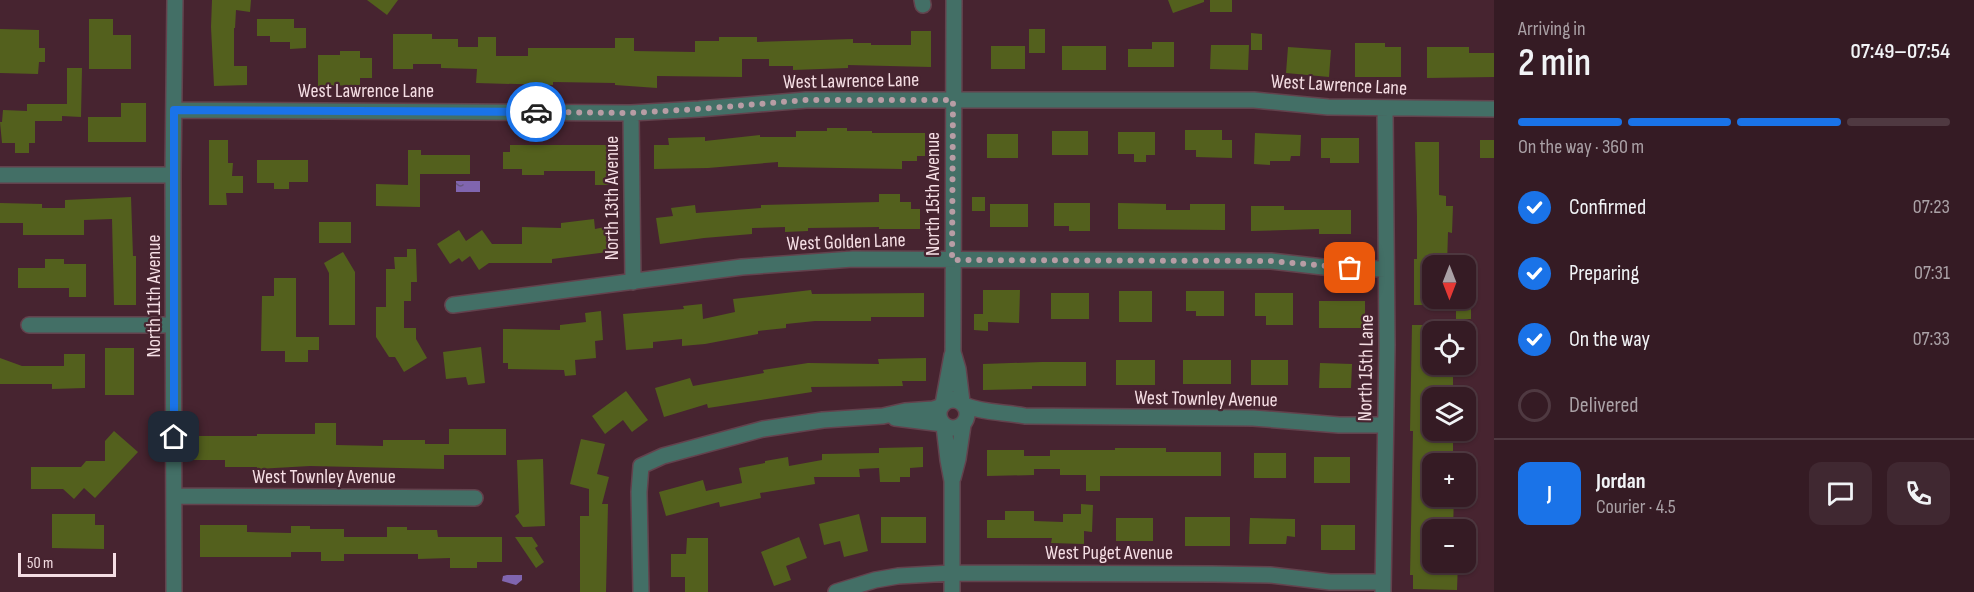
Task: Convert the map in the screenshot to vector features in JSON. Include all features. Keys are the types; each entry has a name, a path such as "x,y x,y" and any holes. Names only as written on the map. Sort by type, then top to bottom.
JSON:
{"street":[{"name":"North 11th Avenue","path":"174,592 175,0"},
{"name":"North 15th Avenue","path":"952,481 968,413 963,403 953,352 954,0"},
{"name":"West Lawrence Lane","path":"174,110 631,113 806,100 1254,100 1329,107 1494,109"},
{"name":"North 15th Lane","path":"1383,587 1387,345 1385,109"},
{"name":"North 13th Avenue","path":"631,113 633,282"},
{"path":"0,175 173,175"},
{"name":"West Golden Lane","path":"453,305 802,261 1271,261 1332,268 1386,269"},
{"path":"29,325 173,325"},
{"name":"North 15th Avenue","path":"952,592 952,481 944,425 939,417 947,391 948,368 953,352"},
{"path":"641,592 639,492 641,466 663,456 764,429 823,420 883,416 905,411 933,409 952,400 963,403"},
{"name":"West Townley Avenue","path":"963,403 973,409 1026,416 1253,418 1339,425 1385,425"},
{"path":"883,416 944,425 956,429 964,423"},
{"name":"West Townley Avenue","path":"964,423 981,420 1008,420 1026,416"},
{"name":"West Townley Avenue","path":"174,496 475,498"},
{"name":"West Puget Avenue","path":"836,592 874,580 898,576 952,573 1259,574 1383,587"}],"water":[{"path":"456,181 480,181 480,192 456,192"},
{"path":"522,575 522,580 516,585 502,581 503,576"}],"building":[{"path":"212,0 251,0 250,12 236,10 234,28 234,66 247,66 247,85 214,86"},
{"path":"367,0 398,0 387,15"},
{"path":"1168,0 1204,0 1204,2 1173,13"},
{"path":"1210,0 1232,0 1232,12 1210,12"},
{"path":"89,19 113,19 113,35 131,35 131,69 89,69"},
{"path":"257,19 294,19 294,28 306,28 306,48 290,49 290,42 270,42 270,36 257,36"},
{"path":"0,29 39,30 39,48 45,48 45,62 39,62 38,74 0,73"},
{"path":"1029,29 1045,29 1045,53 1029,53"},
{"path":"911,31 931,31 931,67 848,65 848,68 793,70 793,66 769,66 769,59 742,59 742,77 657,76 657,88 615,85 615,83 553,82 553,85 476,83 477,69 441,68 441,64 413,64 413,69 393,69 393,34 432,34 432,39 458,39 458,47 478,47 478,37 496,37 496,56 528,56 528,48 615,48 615,38 634,38 634,51 695,52 695,41 719,41 719,37 757,37 757,42 853,39 853,43 871,43 871,45 911,45"},
{"path":"1251,33 1262,34 1262,50 1251,50"},
{"path":"1152,42 1174,42 1174,67 1128,67 1128,49 1152,49"},
{"path":"1355,43 1385,43 1385,47 1401,47 1401,77 1355,77"},
{"path":"1211,45 1249,45 1248,70 1210,69"},
{"path":"991,46 1025,46 1025,69 991,69"},
{"path":"1062,46 1106,46 1106,70 1062,70"},
{"path":"1288,47 1331,50 1329,77 1286,73"},
{"path":"1427,47 1469,47 1469,53 1494,53 1494,77 1427,78"},
{"path":"340,51 360,51 360,58 372,58 372,78 360,78 360,85 318,86 318,55 340,55"},
{"path":"67,68 82,68 81,117 62,116 62,121 35,121 35,143 29,143 29,153 15,153 15,143 2,143 0,122 2,122 3,110 27,111 27,104 67,104"},
{"path":"121,103 146,103 146,142 88,142 88,117 121,117"},
{"path":"827,128 847,128 847,131 872,131 872,133 925,133 925,156 917,156 917,161 902,161 902,169 778,167 778,162 708,168 654,169 654,145 669,145 668,138 705,137 705,141 760,135 760,137 796,137 796,131 827,131"},
{"path":"1185,130 1222,130 1222,140 1232,140 1232,158 1196,157 1196,150 1185,150"},
{"path":"1052,131 1088,131 1088,155 1052,155"},
{"path":"1118,132 1155,132 1155,155 1146,155 1146,162 1134,162 1134,154 1118,154"},
{"path":"1255,133 1301,135 1300,156 1291,156 1290,161 1270,161 1270,165 1254,164"},
{"path":"987,134 1018,134 1018,158 987,158"},
{"path":"1321,138 1359,138 1359,163 1330,163 1330,158 1321,158"},
{"path":"209,140 228,140 228,163 233,163 232,176 243,176 243,193 226,193 227,205 209,205"},
{"path":"1480,140 1494,140 1494,158 1480,158"},
{"path":"1415,142 1439,142 1439,195 1446,196 1446,206 1453,206 1452,233 1448,232 1447,255 1422,255 1422,305 1414,305 1417,217"},
{"path":"510,145 612,145 612,185 595,185 595,171 544,171 544,175 522,175 522,169 503,169 503,152 510,152"},
{"path":"408,150 421,150 421,155 470,155 470,174 420,174 420,207 376,206 376,184 408,185"},
{"path":"257,160 308,160 308,182 289,182 289,189 274,189 274,183 257,183"},
{"path":"879,194 900,194 900,202 911,202 911,209 920,209 920,229 808,228 808,231 785,232 785,227 752,228 752,234 660,244 656,218 673,216 671,208 695,205 696,213 761,208 761,205 879,202"},
{"path":"131,197 133,256 136,256 136,305 114,305 112,219 84,220 84,235 23,235 23,223 0,223 0,203 42,204 42,208 65,208 65,200"},
{"path":"972,197 985,197 985,211 972,211"},
{"path":"1054,203 1090,203 1090,231 1069,231 1069,226 1054,226"},
{"path":"1118,203 1166,204 1166,210 1190,210 1190,204 1225,204 1225,230 1118,229"},
{"path":"990,204 1028,204 1028,227 990,227"},
{"path":"1251,206 1284,206 1284,210 1351,210 1351,234 1319,234 1319,229 1251,231"},
{"path":"594,219 595,229 605,227 608,252 552,259 552,263 489,263 479,270 470,256 462,262 459,258 450,264 437,244 459,230 466,241 482,230 492,244 522,244 522,227 561,228 561,223"},
{"path":"319,222 351,222 351,243 319,243"},
{"path":"407,249 416,249 417,282 411,282 411,301 404,301 404,328 416,328 416,339 427,358 404,372 395,357 389,357 376,337 376,307 386,307 386,269 395,269 394,257 407,257"},
{"path":"343,252 355,272 355,325 329,325 329,273 324,263"},
{"path":"45,259 64,259 64,264 86,264 86,297 69,297 69,288 18,288 18,268 45,268"},
{"path":"274,278 296,278 296,337 319,337 319,350 308,350 308,362 285,362 285,351 261,351 262,296 274,296"},
{"path":"811,290 812,294 924,293 924,317 871,317 871,321 815,321 786,324 786,328 758,331 758,334 705,344 682,346 682,339 653,342 653,348 626,350 623,314 684,309 683,306 702,304 703,319 735,312 733,299"},
{"path":"983,290 1020,290 1019,323 988,322 988,331 974,330 974,314 983,314"},
{"path":"1119,291 1152,291 1152,322 1119,322"},
{"path":"1186,291 1224,291 1224,316 1196,316 1196,311 1186,311"},
{"path":"1051,293 1089,293 1089,319 1051,319"},
{"path":"1255,293 1293,293 1293,325 1266,325 1266,316 1255,316"},
{"path":"1319,301 1365,301 1365,328 1319,328"},
{"path":"1456,309 1471,309 1471,319 1456,319"},
{"path":"601,311 603,340 595,341 596,358 575,360 576,375 565,376 564,370 508,369 508,363 503,363 503,329 560,330 560,325 586,322 585,313"},
{"path":"1412,325 1422,325 1422,375 1453,375 1453,387 1422,387 1422,441 1452,441 1453,453 1422,453 1422,507 1454,507 1453,519 1422,519 1422,573 1458,573 1457,590 1413,589 1413,575 1410,575 1413,431 1410,431"},
{"path":"481,347 485,383 468,385 466,377 446,379 443,352"},
{"path":"105,348 134,348 134,395 105,395"},
{"path":"64,354 85,354 85,388 52,389 52,384 0,384 0,358 22,366 64,366"},
{"path":"926,358 926,381 902,381 903,386 811,387 812,392 708,408 707,404 664,417 655,388 690,378 693,386 764,373 763,370 808,363 879,364 878,359"},
{"path":"1116,360 1155,360 1155,385 1116,385"},
{"path":"1183,360 1231,360 1231,384 1183,384"},
{"path":"1251,360 1288,360 1288,385 1251,385"},
{"path":"1086,362 1086,386 1032,386 1032,389 983,390 983,364"},
{"path":"1320,363 1352,364 1351,388 1319,388"},
{"path":"626,391 648,420 632,432 623,420 605,434 592,416"},
{"path":"315,423 336,423 336,445 383,446 383,440 425,440 425,444 449,444 449,429 506,429 506,455 444,455 444,469 310,466 257,469 257,467 225,467 225,460 193,460 194,436 315,434"},
{"path":"114,431 138,452 95,498 84,488 74,499 63,489 31,489 31,467 81,467 86,461 105,461 105,441"},
{"path":"581,439 605,444 597,474 609,477 602,504 608,504 606,592 580,592 580,516 589,516 589,489 570,484"},
{"path":"923,447 923,467 910,468 910,477 900,477 900,482 880,482 879,468 859,469 860,477 814,477 815,484 760,493 761,498 720,507 719,502 666,516 659,492 703,480 706,491 742,483 739,468 788,457 789,466 822,460 822,454 879,453 879,448"},
{"path":"1115,448 1166,448 1166,452 1221,452 1221,476 1100,476 1100,491 1086,491 1086,475 1060,475 1060,469 1034,469 1034,475 987,476 987,450 1024,450 1024,456 1050,456 1050,450 1115,450"},
{"path":"1254,453 1286,453 1286,478 1254,478"},
{"path":"1314,457 1350,457 1350,483 1314,483"},
{"path":"543,459 545,526 523,527 515,516 519,513 517,460"},
{"path":"1081,504 1093,505 1092,532 1084,531 1084,544 1051,543 1052,538 987,538 987,520 1005,520 1005,511 1034,511 1034,521 1063,522 1063,514 1081,514"},
{"path":"52,514 95,514 95,525 104,525 104,549 52,548"},
{"path":"859,514 868,551 844,557 840,541 824,545 819,524"},
{"path":"881,517 926,517 926,543 881,543"},
{"path":"1185,517 1230,517 1230,546 1185,546"},
{"path":"1116,518 1153,518 1153,541 1116,541"},
{"path":"1250,518 1295,519 1295,537 1287,536 1286,544 1249,544"},
{"path":"200,525 247,525 247,532 291,533 291,526 310,526 310,529 344,529 344,537 387,537 387,527 407,527 407,530 437,530 438,537 502,537 502,562 477,562 477,568 450,568 450,558 418,559 418,554 344,554 344,561 321,561 321,552 291,552 291,557 200,557"},
{"path":"1321,525 1355,525 1355,550 1321,550"},
{"path":"515,537 532,537 538,546 535,548 544,562 536,568"},
{"path":"799,537 807,558 786,566 791,580 774,586 761,552"},
{"path":"687,538 708,538 708,592 685,592 685,577 671,577 671,554 686,554"}],"way so far":[{"path":"536,112 631,113 806,100 953,100 952,260 1271,261 1350,268"}],"route":[{"path":"174,437 174,110 536,112"}]}
